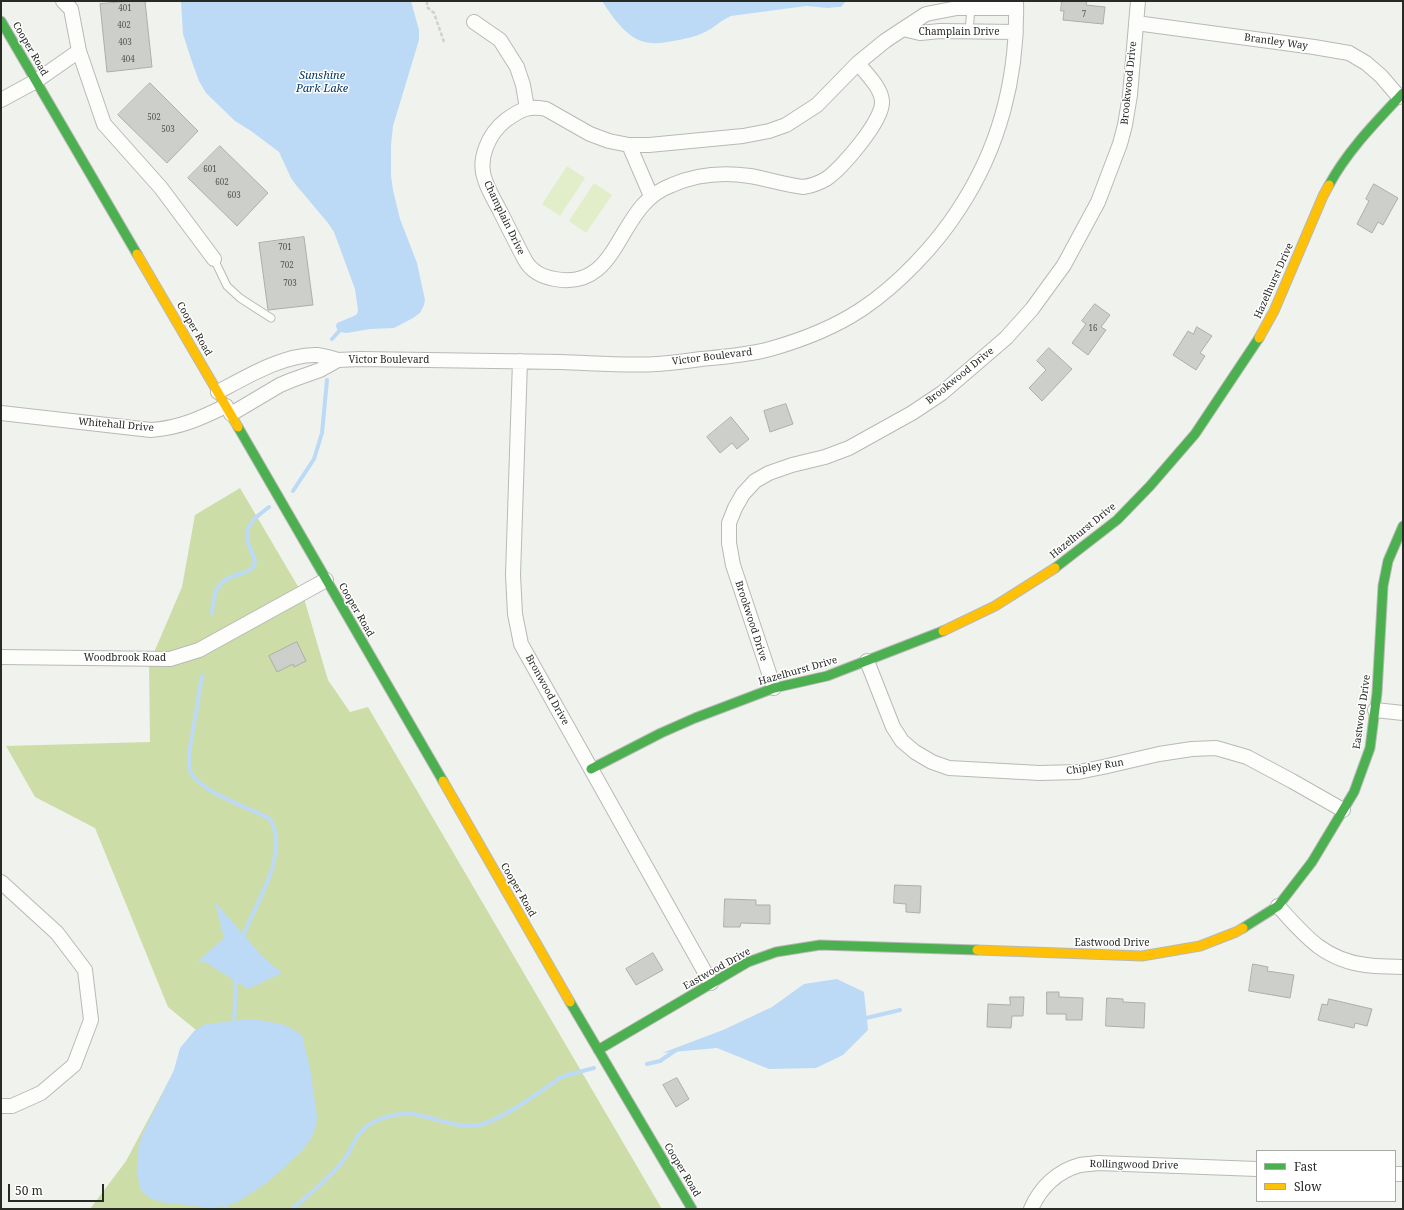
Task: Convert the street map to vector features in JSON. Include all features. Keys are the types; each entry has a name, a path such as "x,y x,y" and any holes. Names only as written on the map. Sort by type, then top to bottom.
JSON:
{"street":[{"path":"63,1 71,9 79,51 104,124 162,188 214,260"},
{"name":"Brookwood Drive","path":"774,688 733,565 729,543 730,523 735,508 743,494 755,481 769,473 792,465 825,457 849,448 912,413 942,394 1006,338 1032,309 1064,265 1098,202 1120,144 1130,95 1138,1"},
{"name":"Champlain Drive","path":"858,63 877,87 883,102 876,122 868,134 835,172 825,180 803,187 751,176 717,174 701,176 678,183 651,196 632,220 610,257 594,272 585,277 562,280 544,276 534,270 525,260 484,180 483,165 487,145 496,130 513,115 527,108 538,107 546,109 590,134 609,141 629,145 649,146 743,136 769,131 786,125 817,105 858,63 903,29 926,14 957,8 1016,5"},
{"name":"Victor Boulevard","path":"218,392 265,368 288,360 317,355 338,360 520,361 656,364 738,356 770,349 833,326 863,308 896,281 918,260 940,236 954,217 978,178 995,138 1006,104 1011,79 1016,32 1016,5"},
{"name":"Cooper Road","path":"1,21 218,392 598,1050 692,1209"},
{"path":"474,22 500,40 516,67 523,85 527,108"},
{"name":"Brantley Way","path":"1136,23 1349,53 1366,63 1401,95"},
{"name":"Champlain Drive","path":"903,29 920,33 940,31 1016,32"},
{"path":"1,100 36,81 79,51"},
{"name":"Hazelhurst Drive","path":"591,769 695,718 774,688 827,676 949,629 995,606 1048,573 1117,520 1150,486 1195,434 1262,334 1274,311 1323,196 1336,172 1354,146 1401,95"},
{"path":"629,145 651,196"},
{"name":"Victor Boulevard","path":"228,410 280,385 320,370 338,360"},
{"name":"Bronwood Drive","path":"520,361 513,575 515,614 521,644 711,983"},
{"name":"Whitehall Drive","path":"1,413 151,430 165,429 185,424 228,410"},
{"name":"Eastwood Drive","path":"598,1050 748,962 776,952 820,945 1142,956 1200,946 1236,932 1278,906 1312,862 1354,792 1370,748 1377,693 1383,586 1388,561 1403,526"},
{"name":"Woodbrook Road","path":"1,657 170,659 199,650 326,580"},
{"name":"Chipley Run","path":"867,661 893,727 902,741 915,752 932,762 949,768 1040,773 1078,772 1158,754 1192,749 1216,748 1247,758 1292,781 1343,810"},
{"path":"1375,710 1403,713"},
{"path":"1,882 57,933 85,970 91,1020 74,1065 41,1093 12,1106 1,1106"},
{"path":"1278,906 1306,937 1325,951 1347,961 1366,966 1403,967"},
{"name":"Rollingwood Drive","path":"1031,1209 1035,1199 1049,1182 1060,1173 1080,1165 1098,1163 1256,1169"}],"lane":[{"path":"969,31 971,8"},
{"path":"214,260 227,286 240,298 271,318"}],"path":[{"path":"427,1 427,7 434,13 444,42"}],"green space":[{"path":"567,166 585,178 560,216 542,204"},
{"path":"594,183 612,195 586,233 569,221"},
{"path":"240,488 303,595 328,680 350,712 368,707 662,1209 90,1209 126,1161 196,1030 168,1007 95,828 35,797 6,746 150,742 149,664 182,587 195,515"}],"water":[{"name":"Sunshine Park Lake","path":"181,1 411,1 419,30 419,40 393,126 391,145 391,176 400,219 417,263 425,300 420,313 394,328 370,329 347,333 338,332 336,326 337,323 354,316 357,314 358,310 355,289 334,232 291,178 279,152 235,121 206,93 199,81 183,34"},
{"path":"602,1 846,1 841,7 828,8 806,6 731,16 697,35 665,42 651,43 643,42 622,28"},
{"path":"215,902 262,956 282,973 248,989 205,962 197,962 224,938"},
{"path":"837,979 864,992 868,1030 843,1055 816,1068 769,1069 717,1048 662,1053 723,1030 772,1007 804,984"},
{"path":"253,1019 282,1024 302,1035 310,1068 317,1116 316,1127 311,1139 302,1151 268,1182 236,1203 213,1208 160,1202 150,1198 140,1189 137,1164 139,1144 174,1070 180,1048 195,1030 206,1024"}],"building":[{"path":"145,1 152,67 107,72 100,4"},
{"path":"1062,1 1087,1 1086,5 1105,7 1103,24 1063,20 1064,11 1061,11"},
{"path":"150,83 198,131 167,163 118,115"},
{"path":"220,146 268,193 237,226 188,178"},
{"path":"1374,184 1398,198 1383,225 1378,222 1372,233 1357,224 1369,201 1366,199"},
{"path":"304,237 313,305 268,310 259,243"},
{"path":"1095,304 1110,315 1101,327 1106,330 1088,355 1072,343 1086,324 1082,321"},
{"path":"1197,327 1212,336 1200,353 1205,356 1196,370 1173,355 1188,331 1193,334"},
{"path":"1049,348 1072,369 1042,401 1029,388 1046,370 1037,361"},
{"path":"786,404 793,424 770,432 764,411"},
{"path":"731,417 749,439 737,449 732,443 720,453 707,437"},
{"path":"297,642 306,661 294,667 293,664 277,672 269,656"},
{"path":"895,885 921,886 920,913 906,912 906,904 894,903"},
{"path":"725,899 756,900 756,905 770,905 770,924 741,923 740,927 724,927"},
{"path":"653,953 663,970 636,985 626,969"},
{"path":"1253,964 1268,967 1267,971 1294,975 1290,998 1249,991"},
{"path":"1047,992 1059,992 1059,997 1083,998 1082,1020 1066,1020 1066,1014 1047,1014"},
{"path":"1010,997 1024,997 1023,1016 1012,1016 1011,1028 987,1027 988,1004 1010,1005"},
{"path":"1107,998 1123,999 1123,1002 1145,1003 1144,1028 1106,1026"},
{"path":"1329,999 1372,1009 1367,1026 1355,1023 1354,1028 1318,1020 1322,1004 1327,1005"},
{"path":"677,1078 689,1099 676,1107 663,1085"}],"waterway":[{"path":"332,339 341,329"},
{"path":"293,491 314,459 322,433 327,380"},
{"path":"212,613 213,601 217,589 221,584 231,577 248,571 254,565 255,562 247,538 247,532 256,517 269,507"},
{"path":"202,676 190,751 190,770 194,778 213,792 270,819 275,833 276,848 274,863 262,895 242,939"},
{"path":"234,1024 236,977"},
{"path":"862,1019 900,1010"},
{"path":"647,1064 660,1061 676,1050"},
{"path":"292,1209 334,1172 344,1160 357,1137 367,1126 374,1122 390,1116 407,1114 418,1115 455,1124 470,1126 478,1125 508,1112 560,1078 594,1068"},
{"path":"226,1209 227,1201"}],"traffic: fast":[{"path":"1,21 137,254"},
{"path":"1329,185 1354,148 1403,93"},
{"path":"1055,568 1117,520 1150,486 1195,434 1259,338"},
{"path":"238,427 443,781"},
{"path":"1243,928 1278,906 1312,862 1354,792 1370,748 1377,693 1383,586 1388,561 1403,526"},
{"path":"591,769 661,733 695,718 774,688 827,676 943,631"},
{"path":"598,1050 748,962 776,952 820,945 977,950"},
{"path":"570,1002 692,1209"}],"traffic: slow":[{"path":"1259,338 1274,311 1329,185"},
{"path":"137,254 238,427"},
{"path":"943,631 995,606 1055,568"},
{"path":"443,781 570,1002"},
{"path":"977,950 1142,956 1200,946 1243,928"}]}
